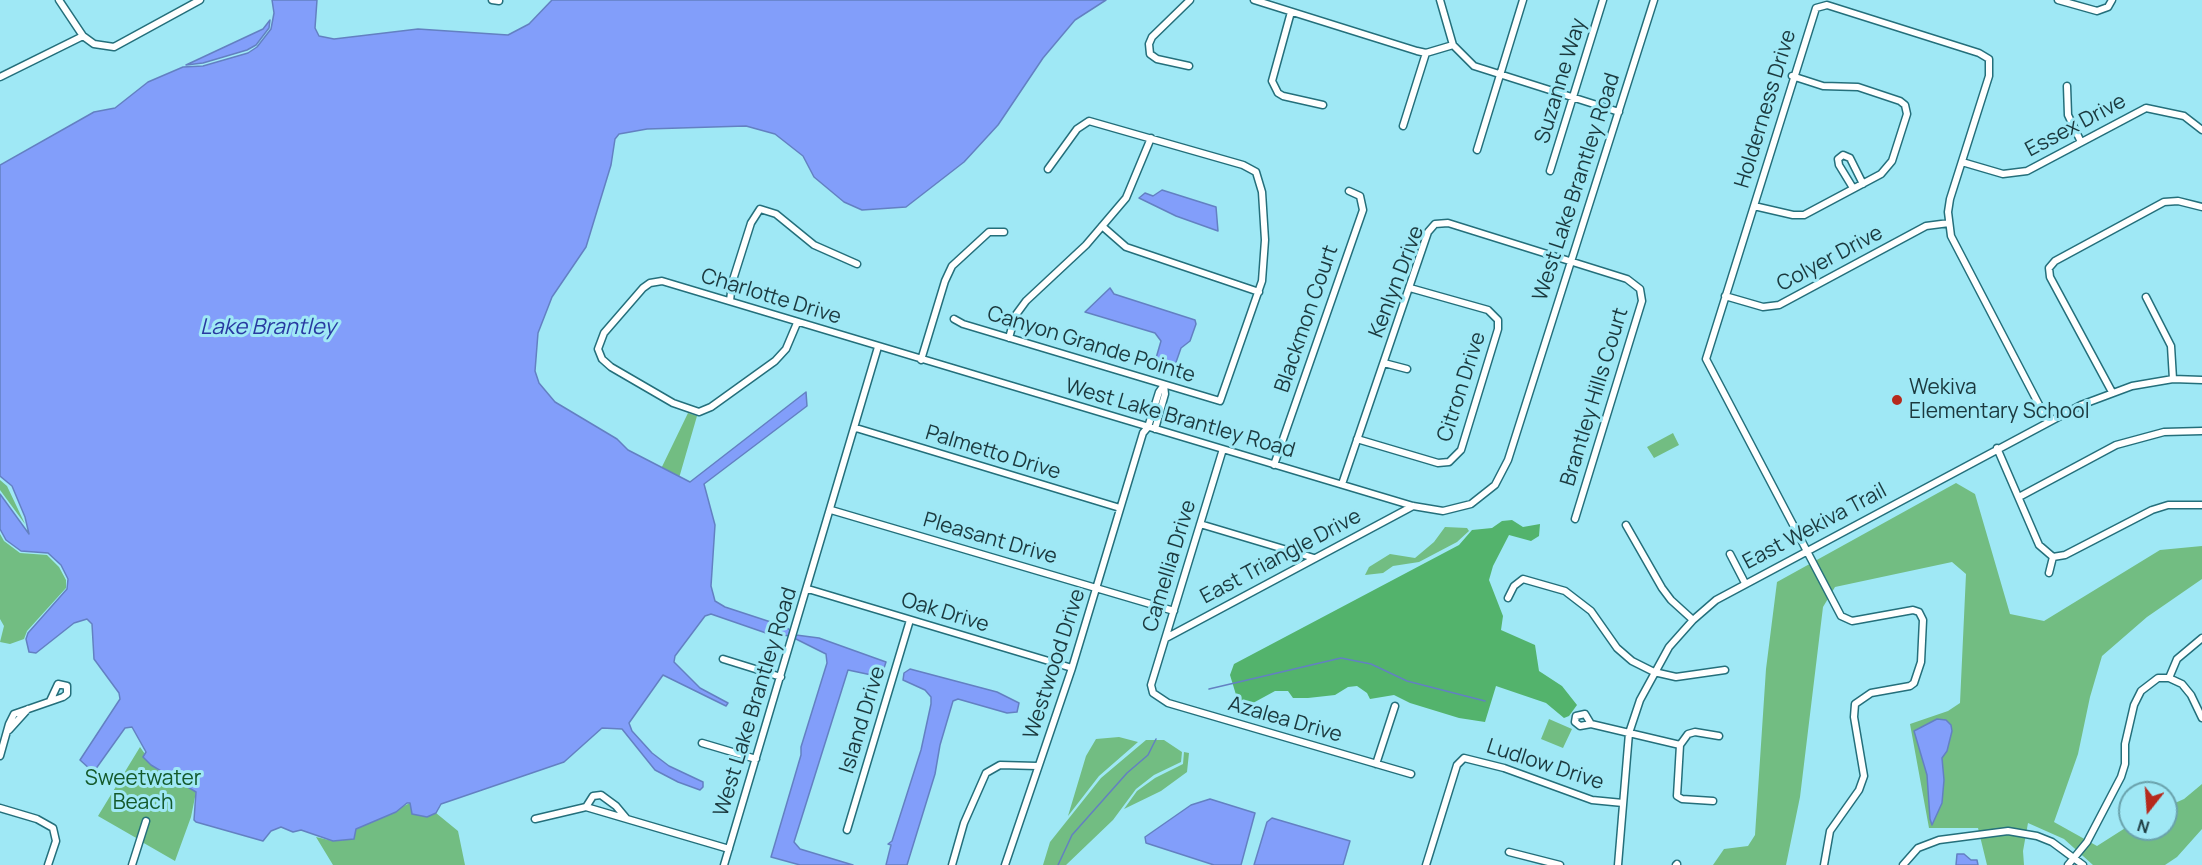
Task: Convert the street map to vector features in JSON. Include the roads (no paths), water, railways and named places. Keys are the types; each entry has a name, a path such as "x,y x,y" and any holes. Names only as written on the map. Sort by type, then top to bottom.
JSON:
{"street":[{"path":"59,0 83,36 94,44 114,47 200,0"},
{"path":"1189,66 1157,59 1150,54 1149,44 1152,37 1190,0"},
{"path":"1254,0 1426,53 1453,45"},
{"path":"1440,0 1453,45 1474,66 1619,112"},
{"path":"1477,150 1523,0"},
{"name":"Suzanne Way","path":"1550,171 1603,0"},
{"name":"West Lake Brantley Road","path":"724,865 856,428 878,347 1413,506 1434,511 1463,507 1485,495 1500,478 1508,460 1654,0"},
{"path":"2058,0 2097,11 2108,8 2112,0"},
{"name":"Holderness Drive","path":"1824,865 1830,831 1859,790 1864,776 1854,717 1855,704 1870,693 1910,686 1914,683 1921,662 1923,620 1919,612 1913,610 1852,621 1845,620 1706,359 1792,76 1813,12 1820,5 1979,53 1989,59 1991,69 1950,199 1949,222 1955,247 2048,422"},
{"path":"1291,12 1272,75 1274,88 1283,96 1323,105"},
{"path":"0,77 83,36"},
{"path":"1403,126 1426,53"},
{"path":"1754,206 1792,215 1804,215 1863,184 1890,167 1907,114 1905,105 1900,101 1858,87 1823,86 1792,76"},
{"path":"2067,86 2068,115 2081,142"},
{"name":"Essex Drive","path":"1962,162 1995,172 2016,173 2048,161 2146,108 2184,116 2202,130"},
{"path":"1048,169 1077,129 1085,122 1100,123 1243,165 1257,172 1262,192 1265,240 1264,266 1259,292 1126,247 1102,226"},
{"path":"1009,338 1015,316 1026,301 1102,226 1126,198 1151,138"},
{"path":"1853,188 1839,165 1838,159 1843,155 1850,158 1863,184"},
{"name":"Blackmon Court","path":"1274,465 1363,210 1360,196 1349,191"},
{"path":"2112,392 2050,277 2049,268 2055,261 2164,202 2178,201 2202,207"},
{"path":"730,301 732,283 751,223 760,209 776,214 814,245 857,264"},
{"name":"Colyer Drive","path":"1725,296 1763,307 1779,305 1926,226 1949,222"},
{"name":"Kenlyn Drive","path":"1342,484 1428,232 1435,224 1448,223 1570,262"},
{"path":"921,360 948,273 989,232 1004,232"},
{"name":"Brantley Hills Court","path":"1570,262 1627,279 1640,289 1642,295 1575,519"},
{"name":"Charlotte Drive","path":"797,323 786,349 775,361 711,407 699,412 690,410 611,367 599,352 598,346 604,333 643,288 653,282 667,282 878,347"},
{"name":"Citron Drive","path":"1358,439 1438,463 1449,462 1461,450 1498,329 1498,320 1488,310 1410,288"},
{"name":"Canyon Grande Pointe","path":"954,319 1009,338 1220,401 1259,292"},
{"path":"2146,297 2171,346 2173,379"},
{"path":"1384,363 1407,369"},
{"name":"East Wekiva Trail","path":"1618,865 1629,733 1653,672 1669,647 1693,620 1716,600 1997,448 2112,392 2173,379 2202,380"},
{"name":"Westwood Drive","path":"952,865 968,812 986,773 1000,765 1037,766 1072,668 1143,433 1152,428 1165,394 1164,385"},
{"name":"Palmetto Drive","path":"856,428 1120,508"},
{"path":"2019,496 2116,445 2164,432 2202,431"},
{"path":"1997,448 2039,545 2053,557"},
{"name":"Camellia Drive","path":"1153,693 1151,685 1223,449"},
{"path":"2053,557 2065,555 2152,510 2168,505 2202,505"},
{"name":"East Triangle Drive","path":"1166,638 1413,506"},
{"name":"Pleasant Drive","path":"831,510 1174,611"},
{"path":"1200,524 1314,558"},
{"path":"1626,525 1662,588 1693,620"},
{"path":"1730,554 1745,583"},
{"path":"2049,573 2053,557"},
{"path":"1508,598 1514,586 1523,579 1565,591 1591,611 1617,648 1632,661 1653,672 1676,677 1725,670"},
{"name":"Oak Drive","path":"808,589 1072,668"},
{"name":"Island Drive","path":"847,830 910,620"},
{"path":"2169,678 2177,659 2202,638"},
{"path":"723,659 781,677"},
{"path":"2068,865 2087,842 2121,777 2125,764 2125,744 2134,705 2140,691 2158,678 2169,678 2182,684 2191,695 2202,718"},
{"name":"Azalea Drive","path":"1153,693 1168,703 1411,774"},
{"path":"0,756 8,730 14,720 29,708 50,701"},
{"path":"1376,764 1395,706"},
{"path":"1592,724 1680,745"},
{"path":"1713,801 1682,799 1677,796 1680,745 1688,734 1695,732 1719,736"},
{"path":"702,743 756,759"},
{"name":"Ludlow Drive","path":"1426,865 1457,765 1464,758 1504,768 1592,800 1623,803"},
{"path":"1005,865 1037,766"},
{"path":"586,807 593,796 601,795 616,806 626,818"},
{"path":"535,819 586,807 729,849"},
{"path":"0,808 37,819 52,828 56,841 48,865"},
{"path":"132,865 146,821"},
{"path":"1903,865 1918,848 1940,840 2008,831 2037,836 2074,857 2083,865"},
{"path":"1509,852 1560,865"}],"water":[{"name":"Lake Brantley","path":"272,0 317,0 315,28 319,36 334,39 418,29 508,35 529,24 552,0 1106,0 1075,20 1043,58 998,125 964,162 906,207 862,210 844,202 814,177 803,156 775,134 746,126 647,129 619,134 615,139 611,165 586,247 552,297 538,333 535,371 539,383 555,402 617,439 628,450 690,482 806,392 807,406 704,484 715,525 711,586 715,601 725,607 786,627 796,635 819,638 886,662 881,677 848,670 794,842 800,849 853,865 800,865 771,857 827,663 826,654 790,636 766,633 711,614 705,616 675,656 674,662 700,688 728,703 726,706 663,675 629,723 632,731 652,753 669,766 703,782 700,790 655,770 622,729 602,728 564,762 441,804 436,813 427,817 412,814 410,803 407,803 396,812 356,829 354,839 333,841 301,830 293,832 281,827 271,831 263,841 196,822 194,820 196,792 151,765 143,757 146,752 132,727 125,728 95,770 91,770 80,760 120,699 119,693 94,659 92,624 87,619 74,623 36,653 29,652 26,639 28,633 67,589 68,579 61,565 48,553 21,551 6,540 0,529 0,494 29,534 25,517 12,486 0,476 0,165 94,112 115,108 148,82 183,67 203,66 248,53 257,47 271,29 274,13"},
{"path":"270,20 269,28 256,45 247,50 203,63 186,65 263,29"},
{"path":"1162,190 1216,207 1218,231 1176,216 1139,198 1145,193 1153,196"},
{"path":"1110,288 1114,294 1195,320 1196,324 1190,341 1181,348 1174,368 1154,365 1161,341 1155,333 1085,312"},
{"path":"910,669 997,692 1019,703 1017,712 1007,713 958,699 953,701 940,745 935,774 907,865 886,865 891,845 888,844 892,841 921,750 931,704 931,697 925,690 903,680 904,673"},
{"path":"1937,719 1946,720 1951,725 1952,731 1947,751 1942,758 1944,780 1942,803 1932,825 1927,775 1914,731"},
{"path":"1210,799 1255,813 1241,865 1214,865 1146,843 1145,837 1191,805"},
{"path":"1272,818 1350,841 1343,865 1254,865 1267,822"},
{"path":"1957,854 1964,854 1971,860 1977,860 1978,865 1956,865"}],"waterway":[{"path":"1209,689 1341,658 1371,664 1407,681 1485,701"},
{"path":"1058,865 1072,835 1127,773 1148,755 1156,739"}],"place":[{"name":"Wekiva Elementary School","path":"1897,400"}],"park label":[{"name":"Sweetwater Beach","path":"143,791"}]}
